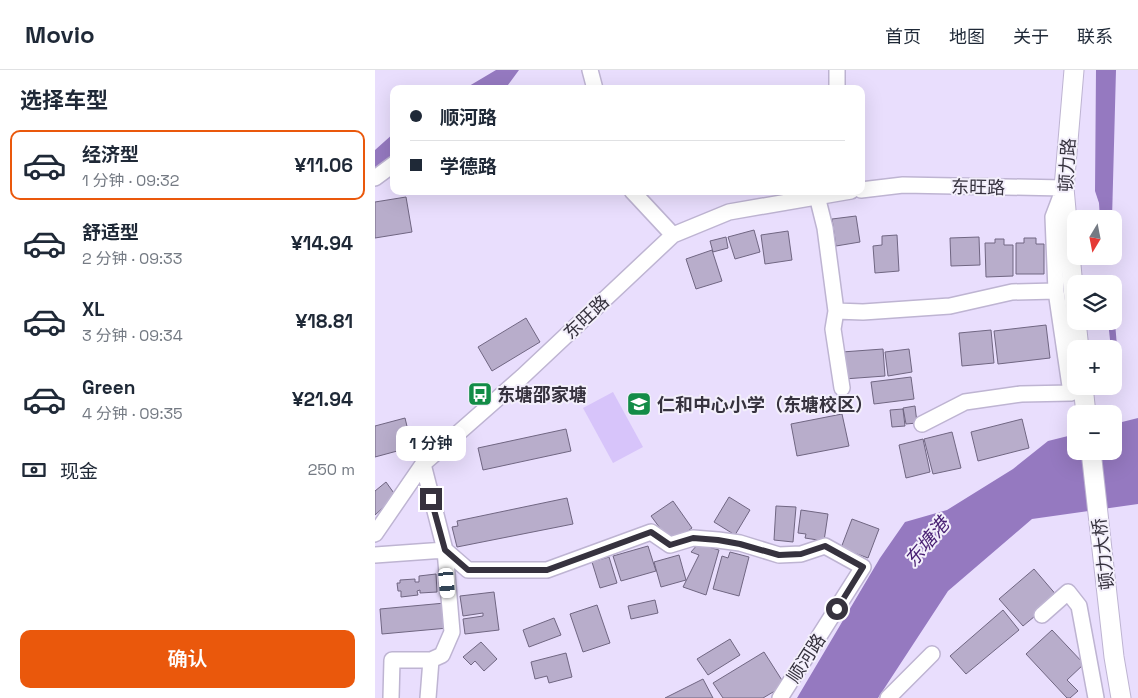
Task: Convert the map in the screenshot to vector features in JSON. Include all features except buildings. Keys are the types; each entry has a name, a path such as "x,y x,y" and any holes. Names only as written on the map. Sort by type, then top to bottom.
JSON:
{"main road":[{"name":"顿力路","path":"1072,275 1064,188 1074,70"},
{"name":"顿力大桥","path":"1092,460 1114,657 1121,698"}],"street":[{"path":"590,70 594,85"},
{"path":"837,70 837,85"},
{"path":"375,178 390,167"},
{"name":"东旺路","path":"865,190 903,185 1064,188"},
{"path":"922,424 965,402 1021,394 1071,394 1056,292 1053,217 1064,188"},
{"path":"636,195 673,235"},
{"name":"东旺路","path":"375,534 423,464 522,377 673,235 729,212 824,195"},
{"path":"817,196 825,228 836,311 833,329 842,388"},
{"path":"836,311 863,312 950,306 1013,292 1056,292"},
{"path":"391,698 392,660 431,660 441,655 452,632 445,550 423,464"},
{"name":"顺河路","path":"445,550 468,570 547,570 651,532 670,545 693,538 710,539 740,544 779,555 801,554 825,546 863,567 780,698"},
{"path":"375,555 445,550"},
{"path":"1042,615 1068,592 1079,606 1096,698"},
{"path":"889,698 932,654"},
{"path":"428,698 431,660"}],"shaded area":[{"path":"613,392 643,447 613,463 583,408"}],"water":[{"path":"496,70 519,70 508,85 471,85"},
{"path":"1096,70 1116,70 1112,210 1099,210 1095,191"},
{"path":"390,137 390,157 375,171 375,150"},
{"path":"1109,330 1116,330 1116,340 1110,340"},
{"name":"东塘港","path":"1138,418 1138,504 1032,519 948,591 878,698 797,698 880,558 905,522 947,510 1013,469 1048,441 1067,436 1067,460 1122,460 1122,422"}],"place":[{"name":"东塘邵家塘","path":"480,394"},
{"name":"仁和中心小学（东塘校区）","path":"639,404"}],"route":[{"path":"431,499 445,550 468,570 547,570 651,532 670,545 693,538 718,540 779,555 801,554 825,546 863,567 837,609"}]}
